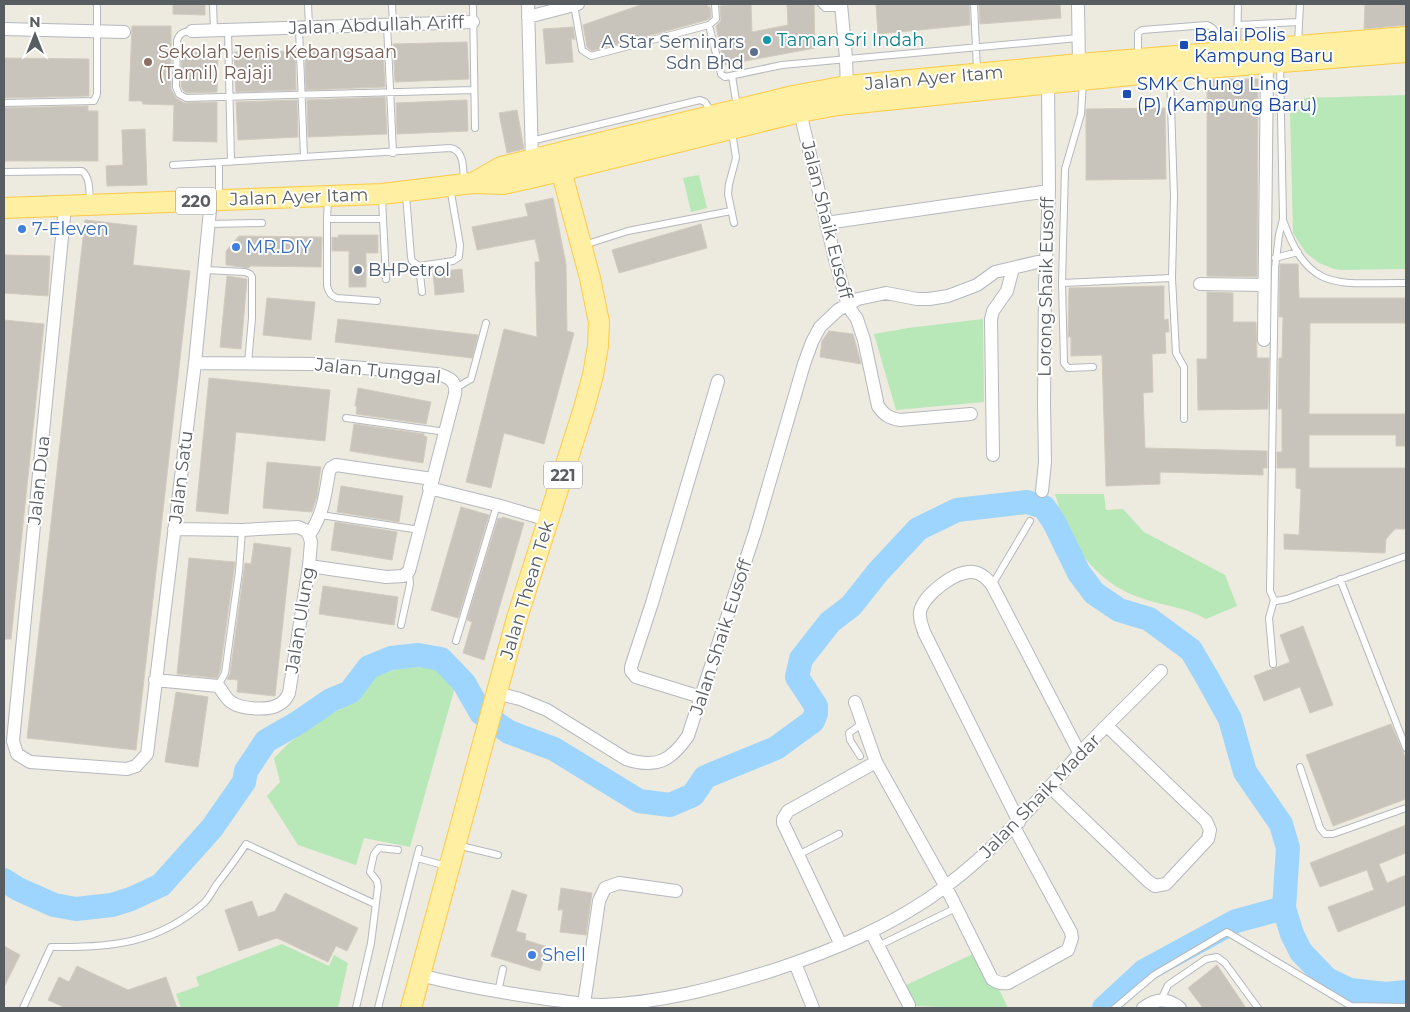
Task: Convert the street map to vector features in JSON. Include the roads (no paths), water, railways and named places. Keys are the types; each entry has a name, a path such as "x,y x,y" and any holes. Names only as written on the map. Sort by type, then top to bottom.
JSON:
{"main road":[{"name":"Jalan Ayer Itam","path":"6,207 382,194 463,184 503,184 559,163 734,119 793,96 847,95 1048,83 1081,72 1138,60 1406,37"},
{"name":"Jalan Ayer Itam","path":"559,163 582,139 671,117 713,116 734,119 800,112 847,95 977,75 1170,71 1406,52"},
{"name":"Jalan Ayer Itam","path":"463,184 501,168 532,151 559,163"},
{"name":"Jalan Thean Tek","path":"411,1008 517,618 593,375 598,346 597,309 559,163"}],"street":[{"path":"528,4 532,151"},
{"path":"528,17 576,4"},
{"path":"1078,4 1081,72"},
{"path":"842,6 847,95"},
{"name":"Jalan Abdullah Ariff","path":"192,31 473,22"},
{"path":"4,29 124,32"},
{"path":"1264,340 1267,184 1273,62"},
{"name":"Lorong Shaik Eusoff","path":"1042,491 1046,462 1044,404 1049,191 1048,83"},
{"name":"Jalan Shaik Eusoff","path":"800,112 848,306 857,319 864,340 878,406 890,418 900,420 971,414"},
{"path":"826,223 1049,191"},
{"name":"Jalan Satu","path":"147,754 195,363 210,224 215,200"},
{"name":"Jalan Dua","path":"65,206 13,741 17,754 30,762 127,769 136,766 147,754"},
{"path":"848,306 858,299 886,293 917,299 948,296 977,285 996,272 1046,260"},
{"path":"993,455 992,319 993,311 1007,291 1013,268"},
{"path":"1200,284 1264,285"},
{"name":"Jalan Shaik Eusoff","path":"495,697 520,699 547,710 626,759 638,763 660,762 680,748 688,736 755,532 812,342 820,327 838,310 848,306"},
{"name":"Jalan Tunggal","path":"195,363 315,364 437,374 450,378 456,388 409,571"},
{"path":"701,698 636,677 631,671 718,381"},
{"path":"174,529 242,530 298,527 305,530 309,535 318,523 330,472 336,465 430,484 548,520"},
{"name":"Jalan Ulung","path":"218,686 232,703 243,707 276,707 284,702 289,693 309,566 311,542 309,535"},
{"path":"309,566 386,577 403,576 409,571"},
{"path":"855,702 876,762 946,887 992,979 996,983 1008,983 1068,950 1072,938 1071,932 1016,825 924,632 920,611 928,596 946,582 965,572 971,571 980,574 992,584 1080,754"},
{"name":"Jalan Shaik Madar","path":"420,975 454,984 498,992 584,1006 602,1005 679,996 720,987 795,963 841,945 871,932 916,908 946,887 989,851 1016,825 1080,754 1161,671"},
{"path":"155,680 218,686"},
{"path":"1051,788 1155,886 1166,884 1208,839 1210,830 1206,821 1107,726"},
{"path":"841,945 783,823 788,811 876,762"},
{"path":"584,1006 599,901 605,888 620,883 676,892"},
{"path":"871,932 909,1005"},
{"path":"795,963 813,1008"},
{"path":"1143,1008 1149,1003 1161,1000 1172,1002 1180,1008"}],"lane":[{"path":"4,103 90,103 94,101 97,94 97,4"},
{"path":"213,4 214,31"},
{"path":"304,157 302,95 304,28 308,4"},
{"path":"392,4 390,25 390,92 393,152"},
{"path":"473,4 475,128"},
{"path":"576,4 582,50 591,56 709,25 716,19 715,4"},
{"path":"821,4 825,8 842,6"},
{"path":"974,4 977,75"},
{"path":"1228,51 1238,25 1238,4"},
{"path":"1298,46 1300,4"},
{"path":"1238,25 1298,22"},
{"path":"709,25 721,74 725,77 782,65 1078,38"},
{"path":"1138,60 1137,38 1138,33 1142,30 1207,25 1214,27 1228,51"},
{"name":"Jalan Abdullah Ariff","path":"192,31 183,32 178,37 176,91 182,97 230,97"},
{"path":"228,31 231,162"},
{"path":"1273,62 1283,219 1275,258 1270,591 1274,600 1269,618 1273,664"},
{"path":"1170,71 1174,196 1172,278 1176,353 1184,367 1184,419"},
{"path":"1081,72 1081,114 1065,169 1062,283 1064,366 1068,368 1093,367"},
{"path":"732,76 736,154 728,194 734,223"},
{"path":"230,97 473,90"},
{"path":"532,151 582,139"},
{"path":"173,166 454,148 461,157 463,184 459,257 453,262 419,266 412,261 406,191"},
{"path":"215,200 218,163"},
{"path":"4,172 85,173 88,180 90,204"},
{"path":"382,194 386,279"},
{"path":"328,195 329,292 337,298 377,301"},
{"path":"581,246 628,231 731,211"},
{"path":"327,219 382,219"},
{"path":"1283,219 1292,244 1313,272 1329,280 1406,283"},
{"path":"210,224 262,223"},
{"path":"1275,258 1298,252"},
{"path":"419,266 422,292"},
{"path":"205,270 245,272 252,277 252,318 248,363"},
{"path":"1062,283 1172,278"},
{"path":"456,388 470,381 472,377 486,323"},
{"path":"346,418 446,432"},
{"path":"456,641 497,505"},
{"path":"321,515 420,530"},
{"path":"992,584 1030,522"},
{"path":"218,686 226,673 239,571 242,530"},
{"path":"1274,600 1287,599 1406,556"},
{"name":"Jalan Tunggal","path":"401,625 410,584 409,571"},
{"path":"1340,579 1406,748"},
{"path":"860,756 850,740 849,733 863,723"},
{"path":"1300,766 1320,828 1325,834 1333,834 1406,808"},
{"path":"798,855 839,834"},
{"path":"23,1008 51,946 86,948 113,945 144,939 168,928 205,902 246,844 376,904"},
{"path":"455,845 498,855"},
{"path":"356,1008 372,943 378,884 370,872 374,854 379,848 398,850"},
{"path":"378,1008 419,849"},
{"path":"417,858 450,866"},
{"path":"878,946 956,908"},
{"path":"1116,1008 1154,975 1226,932 1351,1006 1406,1007"},
{"path":"1161,1000 1168,985 1206,959 1217,957 1225,962 1258,1008"},
{"path":"498,992 503,968"}],"waterway":[{"path":"4,880 18,889 54,905 76,909 112,905 131,899 161,885 212,828 244,782 246,771 266,741 299,722 331,700 350,692 369,667 391,658 418,655 441,659 464,683 481,713 509,732 554,749 639,801 670,805 693,795 705,777 776,748 813,721 816,706 797,677 801,659 830,622 851,606 878,572 918,529 957,510 1027,502 1044,507 1054,522 1079,573 1094,593 1119,610 1149,619 1191,650 1230,719 1245,772 1281,824 1288,848 1284,908 1292,934 1301,952 1327,979 1350,990 1386,994 1406,992"},
{"path":"1104,1008 1144,971 1236,921 1284,908"}],"place":[{"name":"Taman Sri Indah","path":"767,40"},
{"name":"Balai Polis Kampung Baru","path":"1184,45"},
{"name":"A Star Seminars Sdn Bhd","path":"754,52"},
{"name":"Sekolah Jenis Kebangsaan (Tamil) Rajaji","path":"148,62"},
{"name":"SMK Chung Ling (P) (Kampung Baru)","path":"1127,94"},
{"name":"7-Eleven","path":"22,229"},
{"name":"MR.DIY","path":"236,247"},
{"name":"BHPetrol","path":"358,270"},
{"name":"Shell","path":"532,955"}]}
